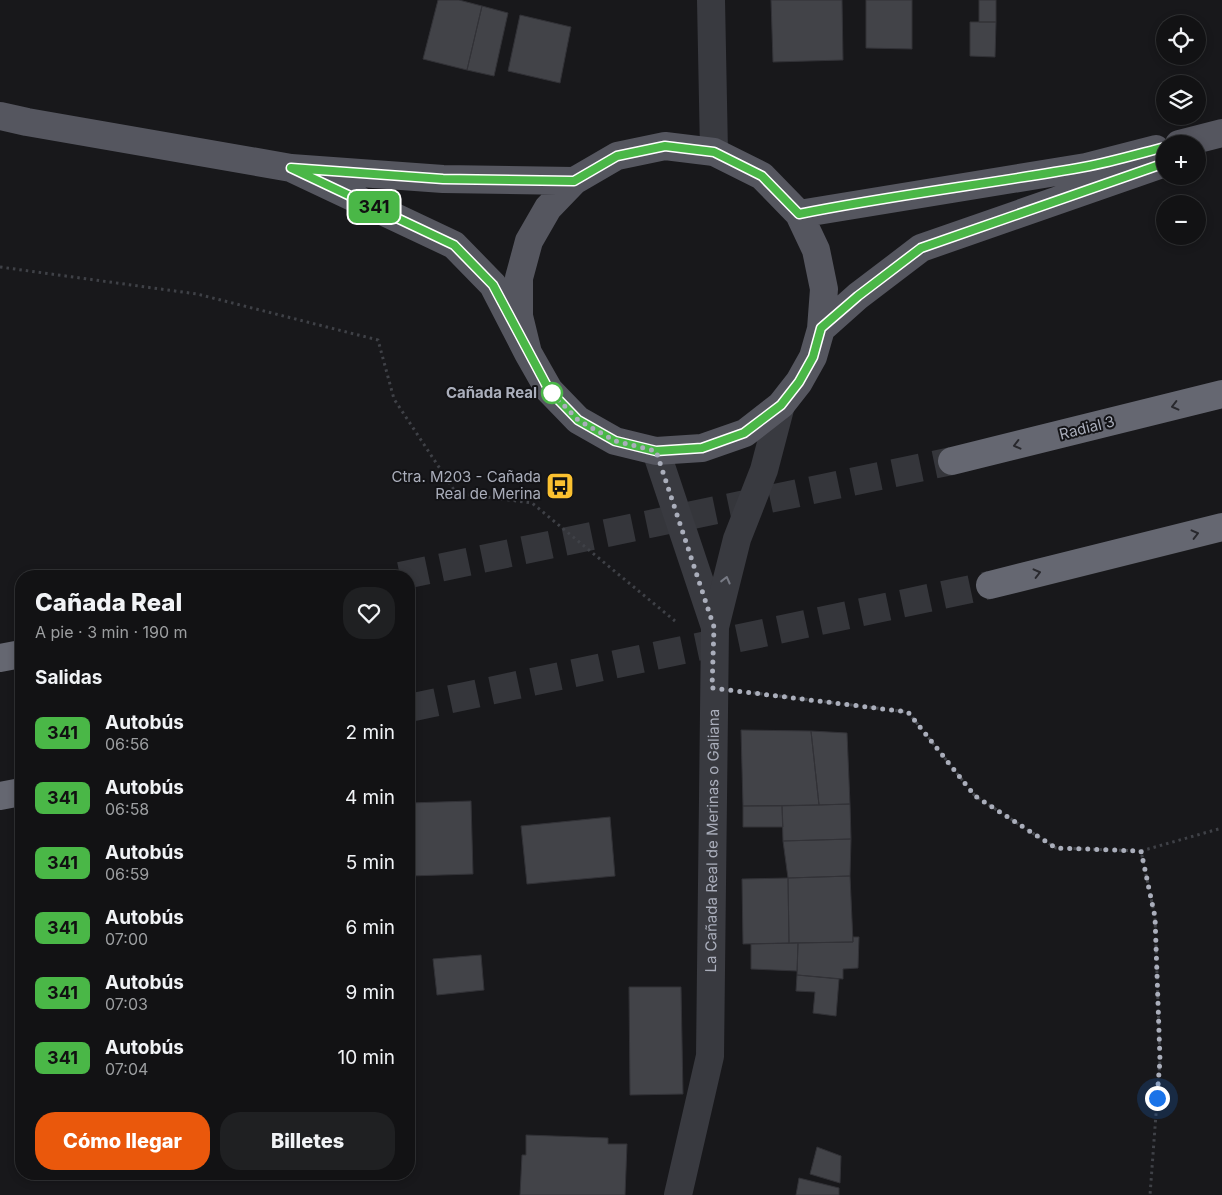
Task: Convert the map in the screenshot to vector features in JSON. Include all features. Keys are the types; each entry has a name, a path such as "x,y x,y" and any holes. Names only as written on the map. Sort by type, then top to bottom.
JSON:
{"highway":[{"name":"Radial 3","path":"952,461 1222,394"},
{"path":"990,585 1222,527"},
{"path":"0,654 15,653"},
{"path":"0,658 15,654"},
{"path":"0,796 15,793"}],"main road":[{"path":"0,116 291,168 443,179 574,181"},
{"path":"1206,137 1222,133"},
{"path":"1206,148 1222,142"},
{"path":"291,168 454,245 493,285 528,353 549,390 578,420 615,441 656,451 702,448 744,433 781,405 799,382 813,357 821,328 824,289 816,250 799,214 762,176 714,152 665,146 617,156 574,181 548,208 529,242 519,278 519,316 528,353"},
{"path":"799,214 860,202 1086,167 1156,149"},
{"path":"821,328 858,296 921,248 1156,165"}],"street":[{"path":"711,0 714,152"},
{"name":"La Cañada Real de Merinas o Galiana","path":"678,1195 710,1056 712,688 714,640 737,539 764,470 781,405"},
{"name":"La Cañada Real de Merinas o Galiana","path":"656,451 714,640"}],"path":[{"path":"0,267 196,294 378,340 394,399 456,493 532,503 714,640"},
{"path":"712,688 908,712 975,796 1056,848 1141,851 1222,828"},
{"path":"1141,851 1155,917 1159,1050 1150,1195"}],"building":[{"path":"438,0 459,0 482,6 467,70 423,59"},
{"path":"771,0 842,0 843,60 773,62"},
{"path":"866,0 912,0 912,49 866,48"},
{"path":"979,0 996,0 996,22 979,22"},
{"path":"482,6 508,13 494,76 467,70"},
{"path":"520,15 571,27 560,83 508,71"},
{"path":"970,22 996,22 995,57 970,56"},
{"path":"741,730 811,731 819,805 743,806"},
{"path":"811,731 847,733 850,804 819,805"},
{"path":"471,801 473,874 415,876 415,803"},
{"path":"850,804 851,839 783,841 782,806"},
{"path":"743,806 782,806 783,827 743,827"},
{"path":"610,817 615,876 527,884 521,826"},
{"path":"851,839 850,876 788,878 783,841"},
{"path":"850,876 853,942 789,943 788,878"},
{"path":"788,878 789,943 743,944 742,879"},
{"path":"853,937 859,937 858,968 843,969 843,979 797,975 798,943 853,942"},
{"path":"798,943 797,971 751,969 751,944"},
{"path":"481,955 484,990 437,995 433,959"},
{"path":"797,975 839,979 836,1016 813,1013 815,992 796,991"},
{"path":"629,987 681,987 683,1094 630,1095"},
{"path":"526,1135 608,1138 608,1144 627,1144 625,1195 520,1195 522,1155 526,1155"},
{"path":"817,1147 841,1156 840,1183 810,1174"},
{"path":"799,1178 839,1188 839,1195 796,1195"}],"tunnel":[{"path":"415,573 952,461"},
{"path":"415,707 990,585"}],"bus line":[{"name":"341","path":"1156,149 1086,167 860,202 799,214 762,176 714,152 665,146 617,156 574,181 483,178 443,179 291,168 454,245 493,285 549,390 578,420 615,441 656,451 702,448 744,433 781,405 799,382 813,357 821,328 858,296 921,248 1156,166"}],"place":[{"name":"Cañada Real","path":"552,393"},
{"name":"Ctra. M203 - Cañada Real de Merina","path":"560,486"}],"route":[{"path":"552,393 549,390 578,420 615,441 656,451 714,627 712,688 908,712 975,796 1056,848 1141,851 1155,917 1160,1060 1157,1098"}]}
